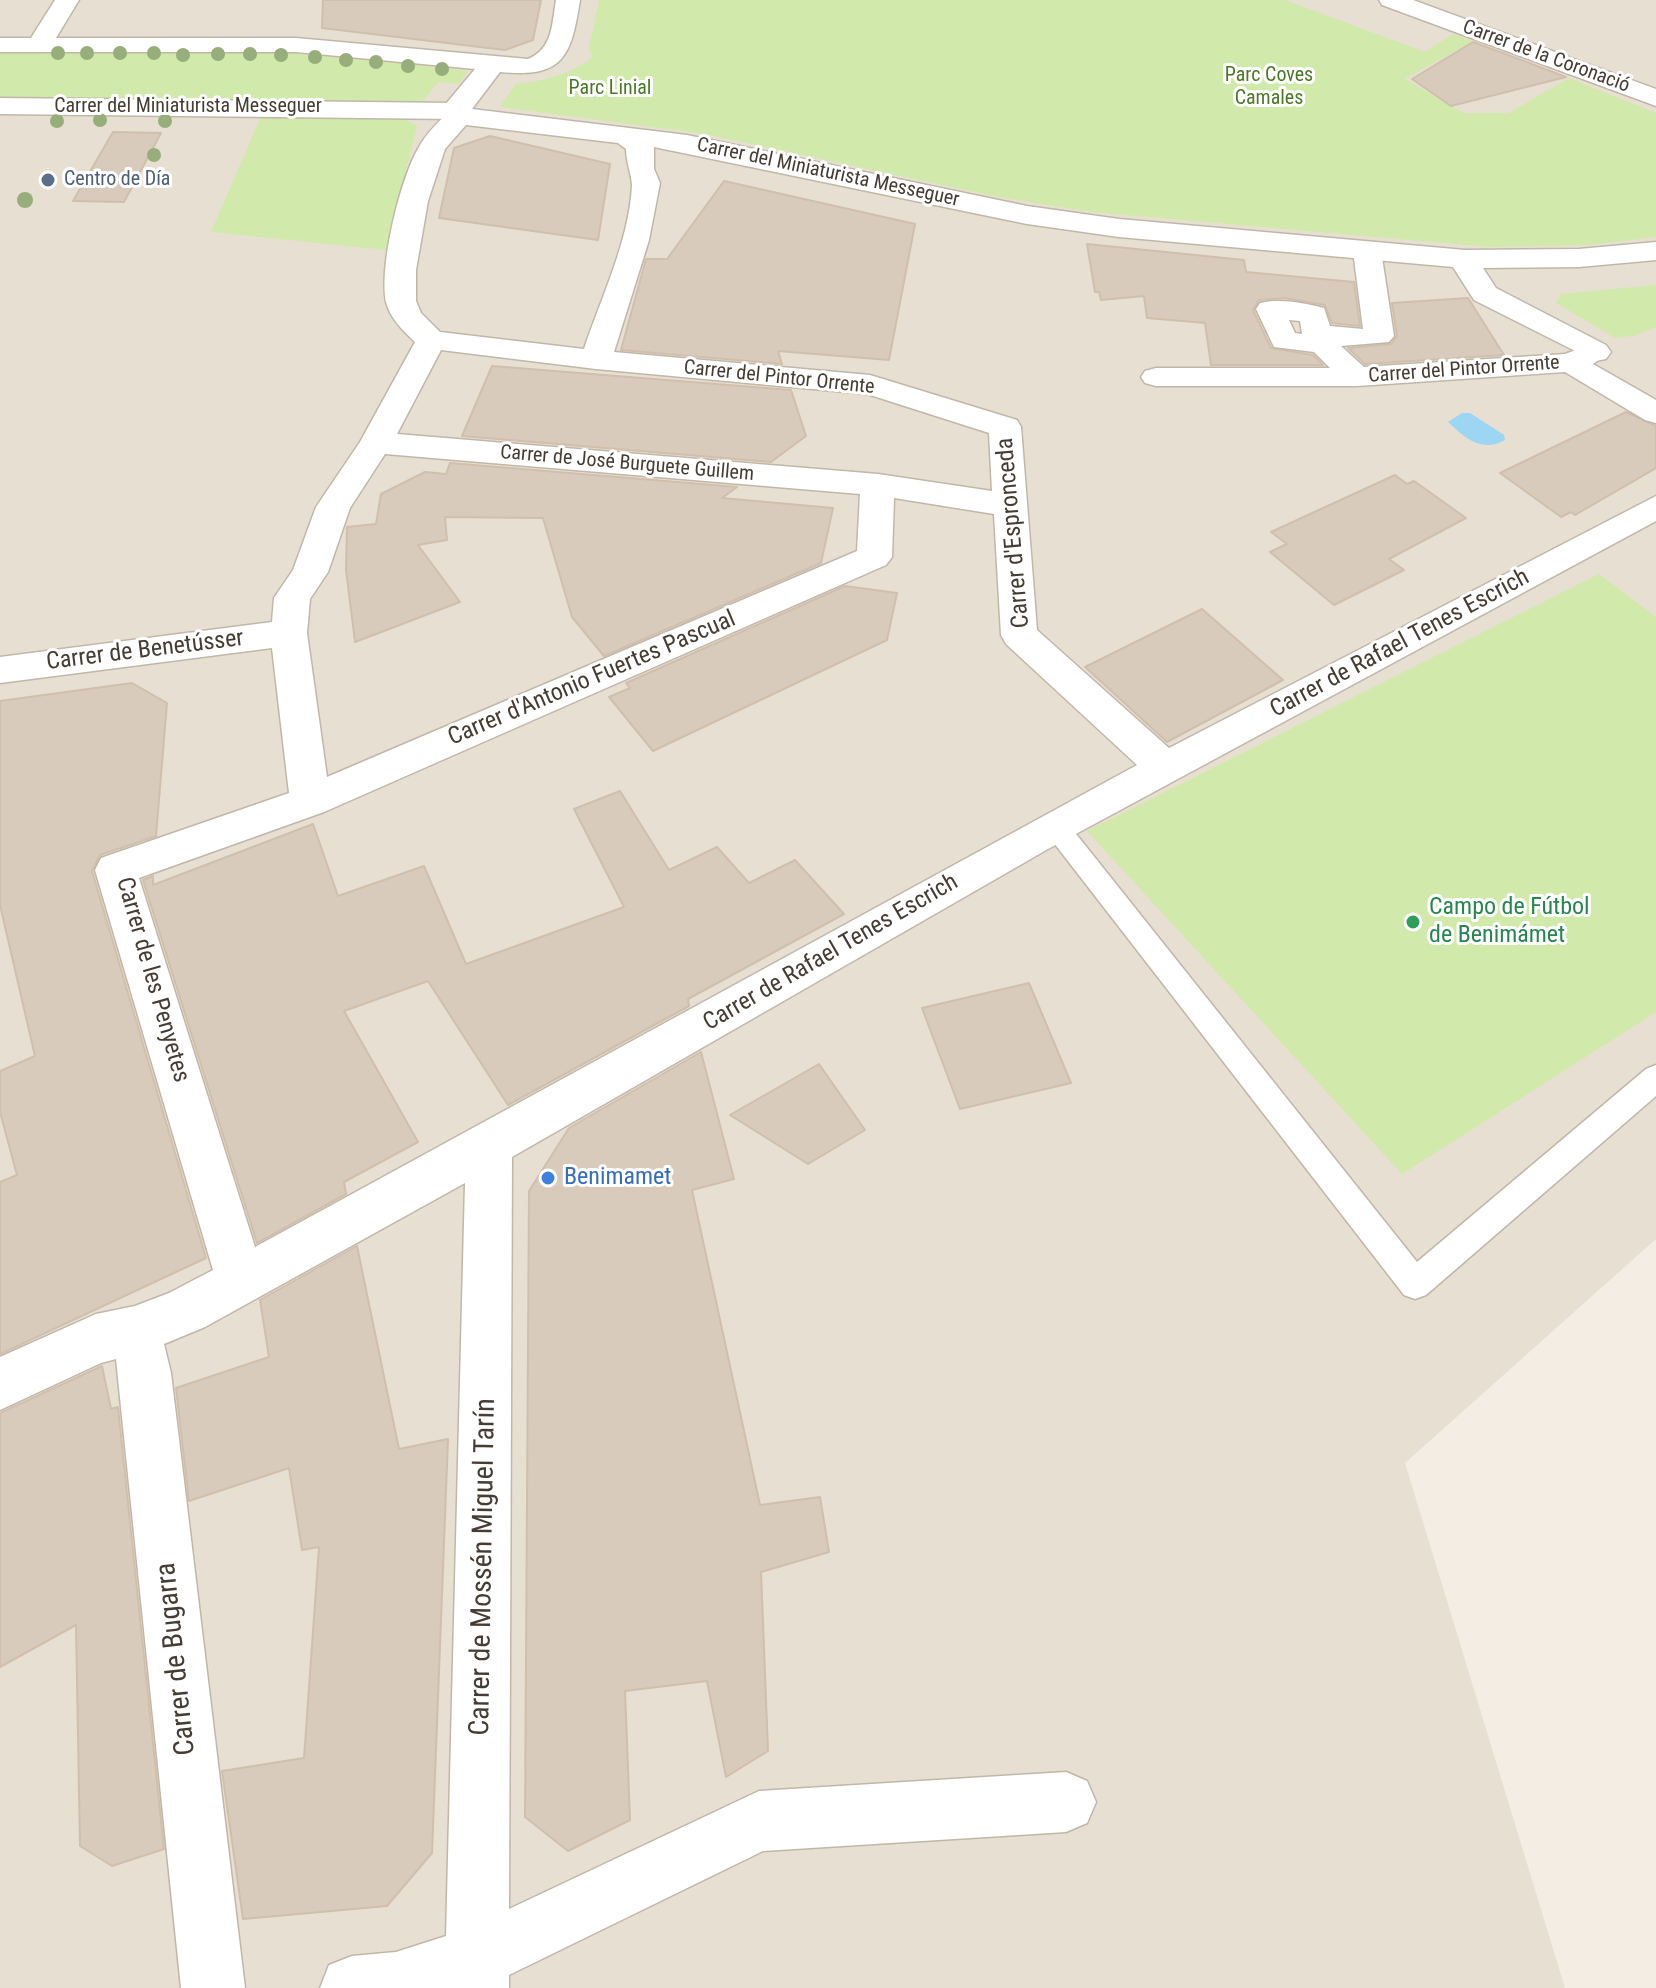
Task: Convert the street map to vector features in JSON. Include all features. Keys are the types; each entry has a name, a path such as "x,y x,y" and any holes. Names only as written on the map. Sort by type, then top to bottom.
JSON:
{"street":[{"path":"39,44 67,0"},
{"path":"0,45 296,45 492,65 541,64 558,51 568,0"},
{"name":"Carrer de la Coronació","path":"1391,0 1656,98"},
{"path":"492,65 425,161 398,280 401,302 409,320 431,340 596,360 635,240 646,183 640,169 640,147 624,134"},
{"name":"Carrer del Miniaturista Messeguer","path":"0,106 458,114 624,134 730,151 1027,215 1465,259 1567,259 1656,251"},
{"name":"Carrer del Pintor Orrente","path":"1357,377 1322,344 1284,341 1270,309 1314,314 1316,332 1351,339 1379,336 1367,251"},
{"name":"Carrer del Pintor Orrente","path":"1465,259 1471,276 1485,294 1582,357 1656,413"},
{"path":"310,801 289,633 292,598 310,572 333,507 376,443 431,340"},
{"name":"Carrer del Pintor Orrente","path":"1156,377 1258,380 1357,377 1582,357"},
{"name":"Carrer del Pintor Orrente","path":"596,360 870,385 1005,427"},
{"name":"Carrer d'Espronceda","path":"1005,427 1019,635 1166,769"},
{"name":"Carrer de José Burguete Guillem","path":"376,443 878,485 1009,505"},
{"name":"Carrer d'Antonio Fuertes Pascual","path":"310,801 874,557 878,485"},
{"name":"Carrer de Rafael Tenes Escrich","path":"0,1384 96,1339 135,1331 187,1310 489,1145 1056,827 1656,507"},
{"name":"Carrer de Benetússer","path":"0,670 289,633"},
{"name":"Carrer de les Penyetes","path":"241,1280 116,870 310,801"},
{"name":"Carrer de Mossén Miguel Tarín","path":"478,1972 489,1145"},
{"name":"Carrer de Bugarra","path":"135,1331 145,1373 213,1988"},
{"path":"352,1988 478,1972 759,1821 1066,1802"}],"lane":[{"path":"1056,827 1415,1284 1656,1078"}],"shaded area":[{"path":"0,0 1656,0 1656,1239 1405,1463 1565,1988 0,1988"}],"green space":[{"name":"Parc Coves Camales","path":"599,0 1285,0 1425,52 1453,34 1473,41 1405,79 1463,113 1509,113 1569,78 1656,113 1656,237 1590,245 1490,247 1092,212 998,197 705,134 500,107 516,84 557,76 593,57 589,49"},
{"path":"0,49 292,49 468,71 459,84 438,82 420,105 0,98"},
{"path":"262,114 400,116 417,126 386,250 211,232"},
{"path":"1656,285 1656,327 1635,336 1615,338 1556,303 1561,294"},
{"name":"Campo de Fútbol de Benimámet","path":"1599,574 1656,617 1656,1012 1402,1174 1087,831"}],"water":[{"path":"1462,413 1470,413 1504,435 1505,440 1489,445 1468,439 1448,422"}],"building":[{"path":"323,0 541,0 533,40 505,50 322,28"},
{"path":"1473,42 1566,77 1451,106 1412,79"},
{"path":"113,132 161,133 124,202 73,201"},
{"path":"490,136 610,164 598,240 439,218 454,148"},
{"path":"724,181 915,224 889,360 778,351 782,364 621,350 646,259 667,259"},
{"path":"1087,244 1244,260 1246,272 1354,282 1360,326 1332,323 1325,305 1284,298 1259,300 1253,310 1271,348 1313,355 1323,365 1211,365 1205,323 1147,318 1144,296 1101,300 1099,292 1095,292"},
{"path":"1468,298 1504,355 1365,364 1348,348 1391,344 1397,336 1392,303"},
{"path":"492,366 791,390 806,436 771,462 462,436"},
{"path":"1626,412 1656,426 1656,468 1575,515 1571,512 1561,517 1500,473"},
{"path":"450,463 737,487 722,498 833,508 821,563 604,656 572,617 543,518 445,517 447,540 418,545 460,602 355,642 346,570 347,527 376,524 381,494 425,472 446,474"},
{"path":"1395,475 1407,484 1414,481 1466,518 1389,559 1404,570 1334,605 1270,552 1287,544 1271,532"},
{"path":"845,586 897,593 887,640 653,751 609,697 630,688 626,683"},
{"path":"1202,609 1283,680 1167,742 1085,667"},
{"path":"132,683 167,703 156,836 100,855 92,871 206,1258 0,1354 0,1182 17,1175 0,1112 0,1071 35,1056 0,905 0,701"},
{"path":"620,791 669,870 717,847 749,883 795,860 844,914 688,999 689,1006 508,1105 428,981 344,1011 418,1142 344,1182 346,1194 257,1243 143,880 153,876 153,885 313,824 338,896 424,866 466,964 624,907 574,809"},
{"path":"1029,983 1071,1083 960,1109 922,1008"},
{"path":"701,1052 734,1179 692,1190 760,1505 820,1497 829,1552 761,1572 768,1751 726,1777 707,1681 625,1691 630,1820 568,1851 525,1817 529,1191 569,1128"},
{"path":"819,1064 865,1130 808,1164 730,1115"},
{"path":"357,1246 399,1449 448,1439 432,1853 387,1906 243,1919 222,1771 304,1758 319,1547 302,1550 289,1468 189,1501 176,1388 269,1357 260,1300"},
{"path":"102,1366 111,1409 118,1407 164,1849 112,1866 80,1846 76,1625 0,1667 0,1413"}],"place":[{"name":"Centro de Día","path":"48,180"},
{"name":"Campo de Fútbol de Benimámet","path":"1413,922"},
{"name":"Benimamet","path":"548,1178"}],"park label":[{"name":"Parc Linial","path":"610,89"}]}
